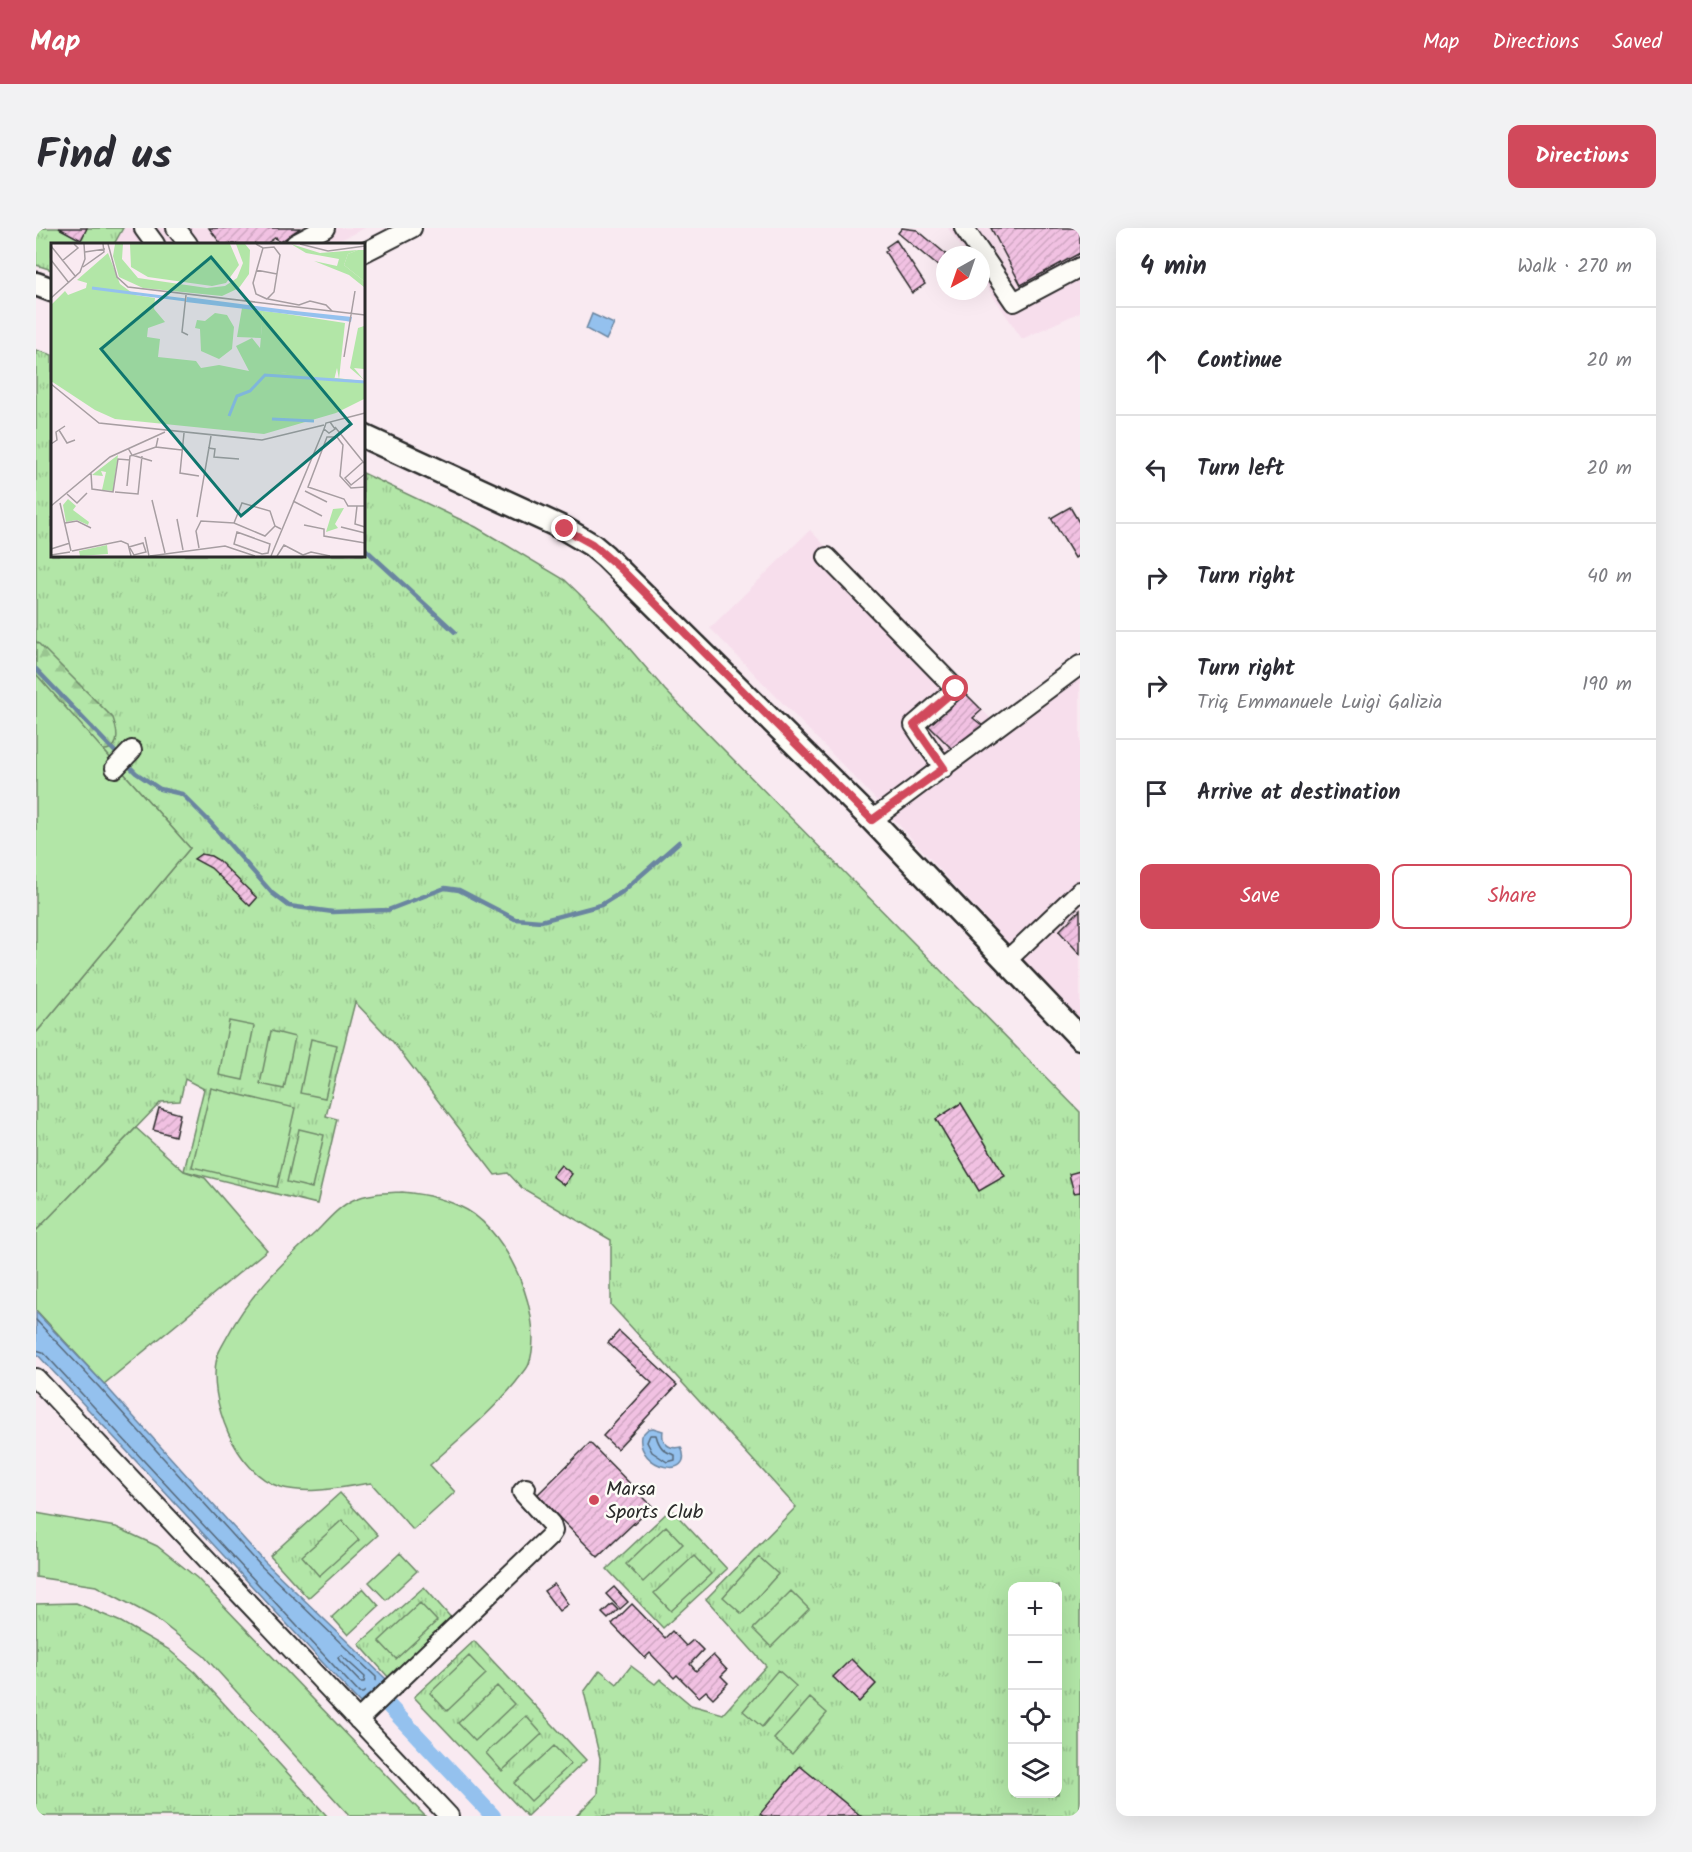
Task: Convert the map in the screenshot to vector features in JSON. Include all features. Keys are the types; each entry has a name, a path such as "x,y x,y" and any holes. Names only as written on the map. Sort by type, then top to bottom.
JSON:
{"main road":[{"path":"36,284 51,290"},
{"path":"364,436 565,529 592,544 620,568 872,820 1080,1038"}],"street":[{"path":"176,228 187,243"},
{"path":"297,243 325,228"},
{"path":"364,252 412,228"},
{"path":"964,228 1014,302 1080,267"},
{"path":"827,556 956,689 914,725 944,768"},
{"path":"872,820 1080,665"},
{"path":"115,768 132,750"},
{"path":"1006,961 1080,891"},
{"path":"36,1378 449,1816"},
{"path":"358,1720 554,1531 551,1524 522,1492 526,1488"}],"shaded area":[{"path":"36,228 365,228 334,243 51,243"},
{"path":"948,228 1080,228 1080,312 1022,339 990,291 990,246 960,246"},
{"path":"810,530 993,721 1080,656 1080,1021 862,785 710,628"}],"green space":[{"path":"36,228 59,228 81,239 87,228 123,228 115,243 51,243 51,270 36,265"},
{"path":"36,350 51,355 51,556 364,556 364,473 476,527 565,580 600,614 665,690 1080,1112 1080,1816 576,1816 598,1794 600,1758 584,1692 600,1670 617,1684 631,1666 655,1684 660,1679 691,1705 723,1714 766,1666 706,1599 796,1507 611,1305 611,1240 522,1188 508,1173 495,1175 393,1042 355,1002 326,1116 337,1119 317,1204 184,1171 204,1089 185,1079 180,1101 161,1102 36,1231 36,1033 190,848 36,674"},
{"path":"36,641 113,718 117,736 114,746 110,749 97,750 36,689"},
{"path":"36,674 190,848 36,1033"},
{"path":"229,1021 254,1026 243,1080 219,1075"},
{"path":"271,1031 295,1037 284,1089 260,1084"},
{"path":"311,1039 337,1045 325,1098 300,1093"},
{"path":"211,1088 295,1108 277,1187 192,1167"},
{"path":"136,1128 184,1171 205,1178 267,1250 104,1384 36,1310 36,1231"},
{"path":"299,1129 324,1135 312,1188 287,1182"},
{"path":"402,1192 444,1200 467,1210 497,1238 520,1278 532,1323 533,1345 529,1364 516,1382 475,1425 430,1465 455,1492 413,1530 371,1483 303,1490 280,1487 264,1479 250,1467 228,1433 216,1393 215,1374 219,1352 245,1307 278,1268 332,1215 348,1203 365,1196"},
{"path":"340,1493 378,1535 308,1598 270,1556"},
{"path":"671,1509 727,1569 663,1628 607,1569"},
{"path":"36,1513 116,1527 157,1546 197,1578 425,1816 350,1816 204,1656 154,1617 96,1586 36,1577"},
{"path":"342,1520 359,1540 319,1576 302,1556"},
{"path":"666,1526 683,1544 643,1582 626,1564"},
{"path":"400,1553 417,1571 386,1600 369,1582"},
{"path":"694,1556 711,1574 671,1611 654,1593"},
{"path":"759,1557 778,1574 742,1614 723,1597"},
{"path":"424,1587 453,1620 389,1678 359,1644"},
{"path":"363,1588 379,1606 348,1635 332,1617"},
{"path":"791,1591 809,1609 771,1647 753,1629"},
{"path":"76,1603 121,1622 168,1649 195,1672 327,1816 36,1816 36,1604"},
{"path":"420,1603 437,1621 396,1659 379,1641"},
{"path":"474,1641 586,1760 527,1816 414,1697"},
{"path":"469,1656 486,1674 447,1711 430,1693"},
{"path":"778,1670 796,1686 762,1727 743,1711"},
{"path":"497,1686 514,1704 475,1741 458,1723"},
{"path":"810,1698 827,1713 792,1754 774,1739"},
{"path":"526,1716 542,1734 502,1771 486,1753"},
{"path":"554,1746 571,1764 531,1801 514,1783"}],"water":[{"path":"592,314 614,324 606,340 586,329"},
{"path":"36,1312 264,1561 386,1679 360,1703 36,1353"},
{"path":"648,1429 663,1431 663,1439 667,1445 681,1447 683,1458 680,1464 665,1467 655,1463 647,1456 642,1447 641,1436"}],"building":[{"path":"59,228 87,228 81,240"},
{"path":"209,228 300,228 279,243 276,237 267,243 220,243"},
{"path":"902,228 917,230 936,246 936,265 898,233"},
{"path":"991,228 1080,228 1080,253 1021,285"},
{"path":"896,240 925,284 912,293 885,252 888,250 886,247"},
{"path":"1070,507 1080,524 1080,555 1075,558 1051,518"},
{"path":"963,691 982,710 973,718 983,726 952,749 927,724"},
{"path":"201,854 218,860 257,898 250,906 211,868 194,859"},
{"path":"1080,910 1080,954 1059,931"},
{"path":"961,1103 1005,1176 979,1191 936,1119"},
{"path":"159,1108 180,1114 175,1136 153,1130"},
{"path":"561,1165 572,1174 564,1185 552,1176"},
{"path":"1080,1171 1080,1192 1074,1193 1069,1174"},
{"path":"619,1331 677,1385 617,1449 603,1436 652,1383 608,1343"},
{"name":"Marsa Sports Club","path":"590,1443 652,1506 598,1557 537,1495"},
{"path":"554,1584 568,1604 559,1611 544,1591"},
{"path":"614,1587 628,1602 620,1609 606,1594"},
{"path":"612,1604 618,1610 608,1619 602,1613"},
{"path":"632,1604 665,1638 672,1631 686,1646 693,1640 703,1650 690,1664 696,1671 713,1655 727,1670 721,1676 728,1683 713,1698 706,1691 699,1697 677,1675 674,1678 650,1653 645,1658 612,1624"},
{"path":"851,1659 876,1684 859,1702 833,1677"},
{"path":"800,1766 861,1816 763,1816 760,1814"}],"waterway":[{"path":"364,548 455,632"},
{"path":"36,669 120,757"},
{"path":"126,763 136,773 160,789 182,794 210,822 272,893 289,906 333,912 388,910 445,888 459,890 515,919 541,921 601,905 622,892 679,842"},
{"path":"372,1688 493,1816"}],"place":[{"name":"Marsa Sports Club","path":"594,1500"}],"route":[{"path":"565,529 592,544 620,568 872,820 944,768 914,725 956,689"}]}
